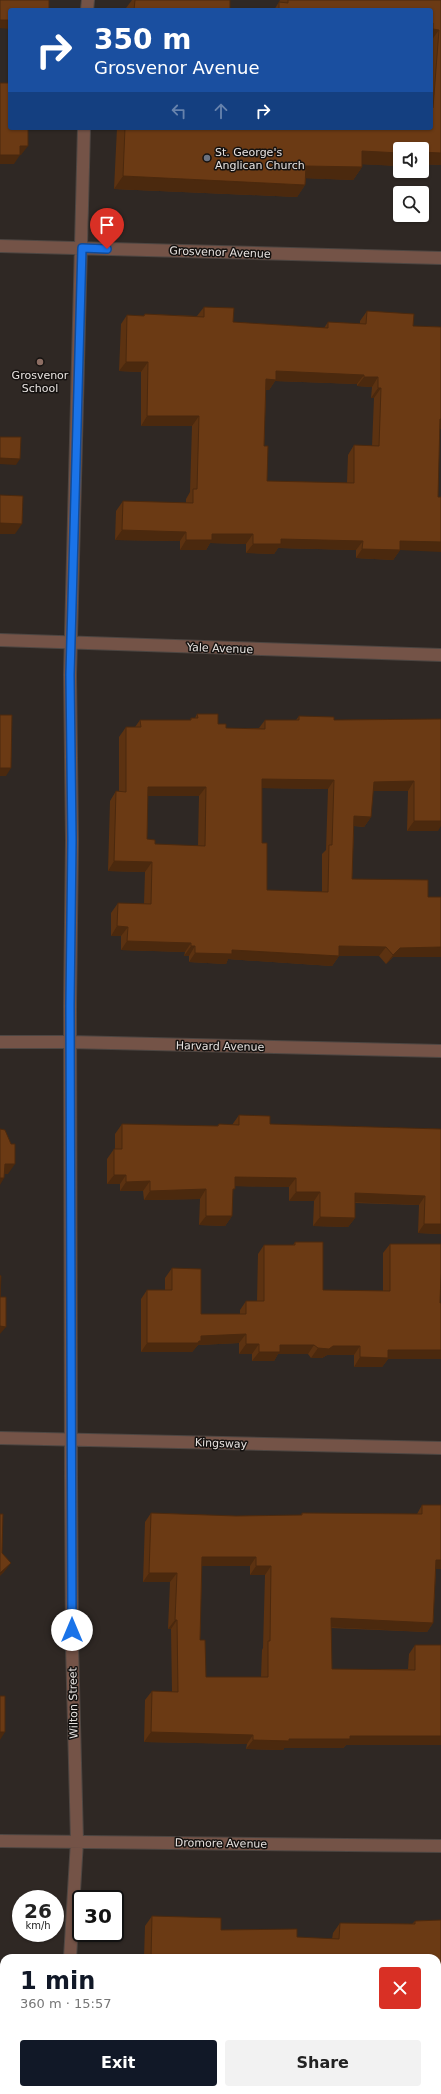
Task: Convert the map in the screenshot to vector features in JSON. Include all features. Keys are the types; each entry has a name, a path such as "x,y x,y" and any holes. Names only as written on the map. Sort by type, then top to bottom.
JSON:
{"street":[{"name":"Wilton Street","path":"70,1954 77,1841 72,1653 70,1042 72,840 71,643 84,130"},
{"name":"Grosvenor Avenue","path":"0,246 441,258"},
{"name":"Yale Avenue","path":"0,640 441,655"},
{"name":"Harvard Avenue","path":"0,1042 70,1042 441,1051"},
{"name":"Kingsway","path":"0,1438 441,1448"},
{"name":"Dromore Avenue","path":"0,1840 441,1846"}],"building":[{"path":"0,0 49,0 49,8 8,8 8,20 0,20"},
{"path":"135,0 230,0 230,8 134,8"},
{"name":"St. George's Anglican Church","path":"288,0 441,0 441,153 429,152 429,142 393,142 393,153 362,151 362,167 306,166 305,185 123,176 125,130 433,130 433,108 439,30 433,29 433,8 279,8 279,2 288,3"},
{"path":"0,83 8,83 8,130 28,130 28,146 20,146 20,155 0,155"},
{"path":"204,307 234,308 233,322 328,328 328,322 366,324 367,311 414,314 413,326 441,327 441,419 438,497 441,497 441,542 400,541 400,550 362,549 363,541 281,539 281,544 253,544 253,534 212,534 212,540 186,540 186,532 122,530 123,501 193,503 193,489 197,489 199,416 147,416 148,362 126,362 127,315 144,316 145,314 204,317","holes":["276,371 364,375 364,377 378,377 378,388 381,388 379,446 354,445 354,483 267,481 268,446 264,446 266,379 276,380"]},
{"path":"0,437 21,437 20,459 0,458"},
{"path":"0,495 23,496 22,524 0,523"},
{"path":"197,714 218,714 218,724 226,724 226,728 265,729 265,720 299,720 299,716 334,717 334,720 441,719 441,821 414,821 414,781 374,782 371,817 354,816 352,879 428,880 428,897 441,897 441,947 400,948 393,955 386,947 339,946 339,956 232,950 232,954 195,953 195,946 191,946 191,943 127,941 128,927 117,926 118,903 151,904 152,862 114,861 116,791 126,792 126,727 141,727 140,720 191,720 191,718 198,718","holes":["262,779 334,780 332,845 329,845 328,892 267,890 267,843 262,843","148,787 206,787 205,846 155,844 155,840 147,839"]},
{"path":"0,715 12,715 11,768 0,768"},
{"path":"239,1115 270,1116 270,1124 441,1129 441,1224 424,1224 425,1196 355,1193 355,1218 320,1217 320,1192 296,1192 296,1178 235,1177 232,1216 206,1216 206,1189 150,1191 150,1181 126,1182 126,1175 114,1175 114,1149 122,1149 122,1124 239,1125"},
{"path":"0,1129 5,1130 11,1144 15,1144 15,1164 5,1164 4,1178 0,1178"},
{"path":"295,1242 323,1242 323,1290 390,1291 390,1244 441,1244 441,1350 388,1350 388,1358 360,1357 360,1346 333,1346 329,1349 318,1348 314,1345 280,1345 280,1352 259,1352 259,1344 246,1344 246,1334 201,1336 201,1341 198,1343 147,1343 147,1290 172,1290 172,1268 201,1269 201,1314 246,1314 246,1301 264,1301 264,1245 295,1245"},
{"path":"0,1275 1,1276 0,1297"},
{"path":"0,1297 6,1297 6,1327 0,1326"},
{"path":"422,1505 441,1505 441,1560 436,1560 433,1623 331,1618 332,1669 415,1670 415,1645 441,1645 441,1736 350,1736 350,1739 289,1739 289,1741 253,1740 253,1735 151,1732 152,1691 178,1692 177,1620 175,1620 177,1573 149,1573 151,1513 236,1516 302,1515 302,1513 422,1514","holes":["202,1557 256,1557 256,1566 271,1566 268,1677 206,1677 205,1640 200,1640"]},
{"path":"0,1514 3,1514 2,1553 11,1563 0,1573"},
{"path":"0,1696 5,1696 5,1732 0,1732"},
{"path":"152,1916 221,1918 221,1930 297,1929 297,1937 339,1939 340,1923 415,1924 415,1921 441,1920 441,1954 151,1954"}],"place":[{"name":"St. George's Anglican Church","path":"207,158"},
{"name":"Grosvenor School","path":"40,362"}],"route":[{"path":"72,1630 70,1211 72,840 70,675 82,248 107,249"}]}
